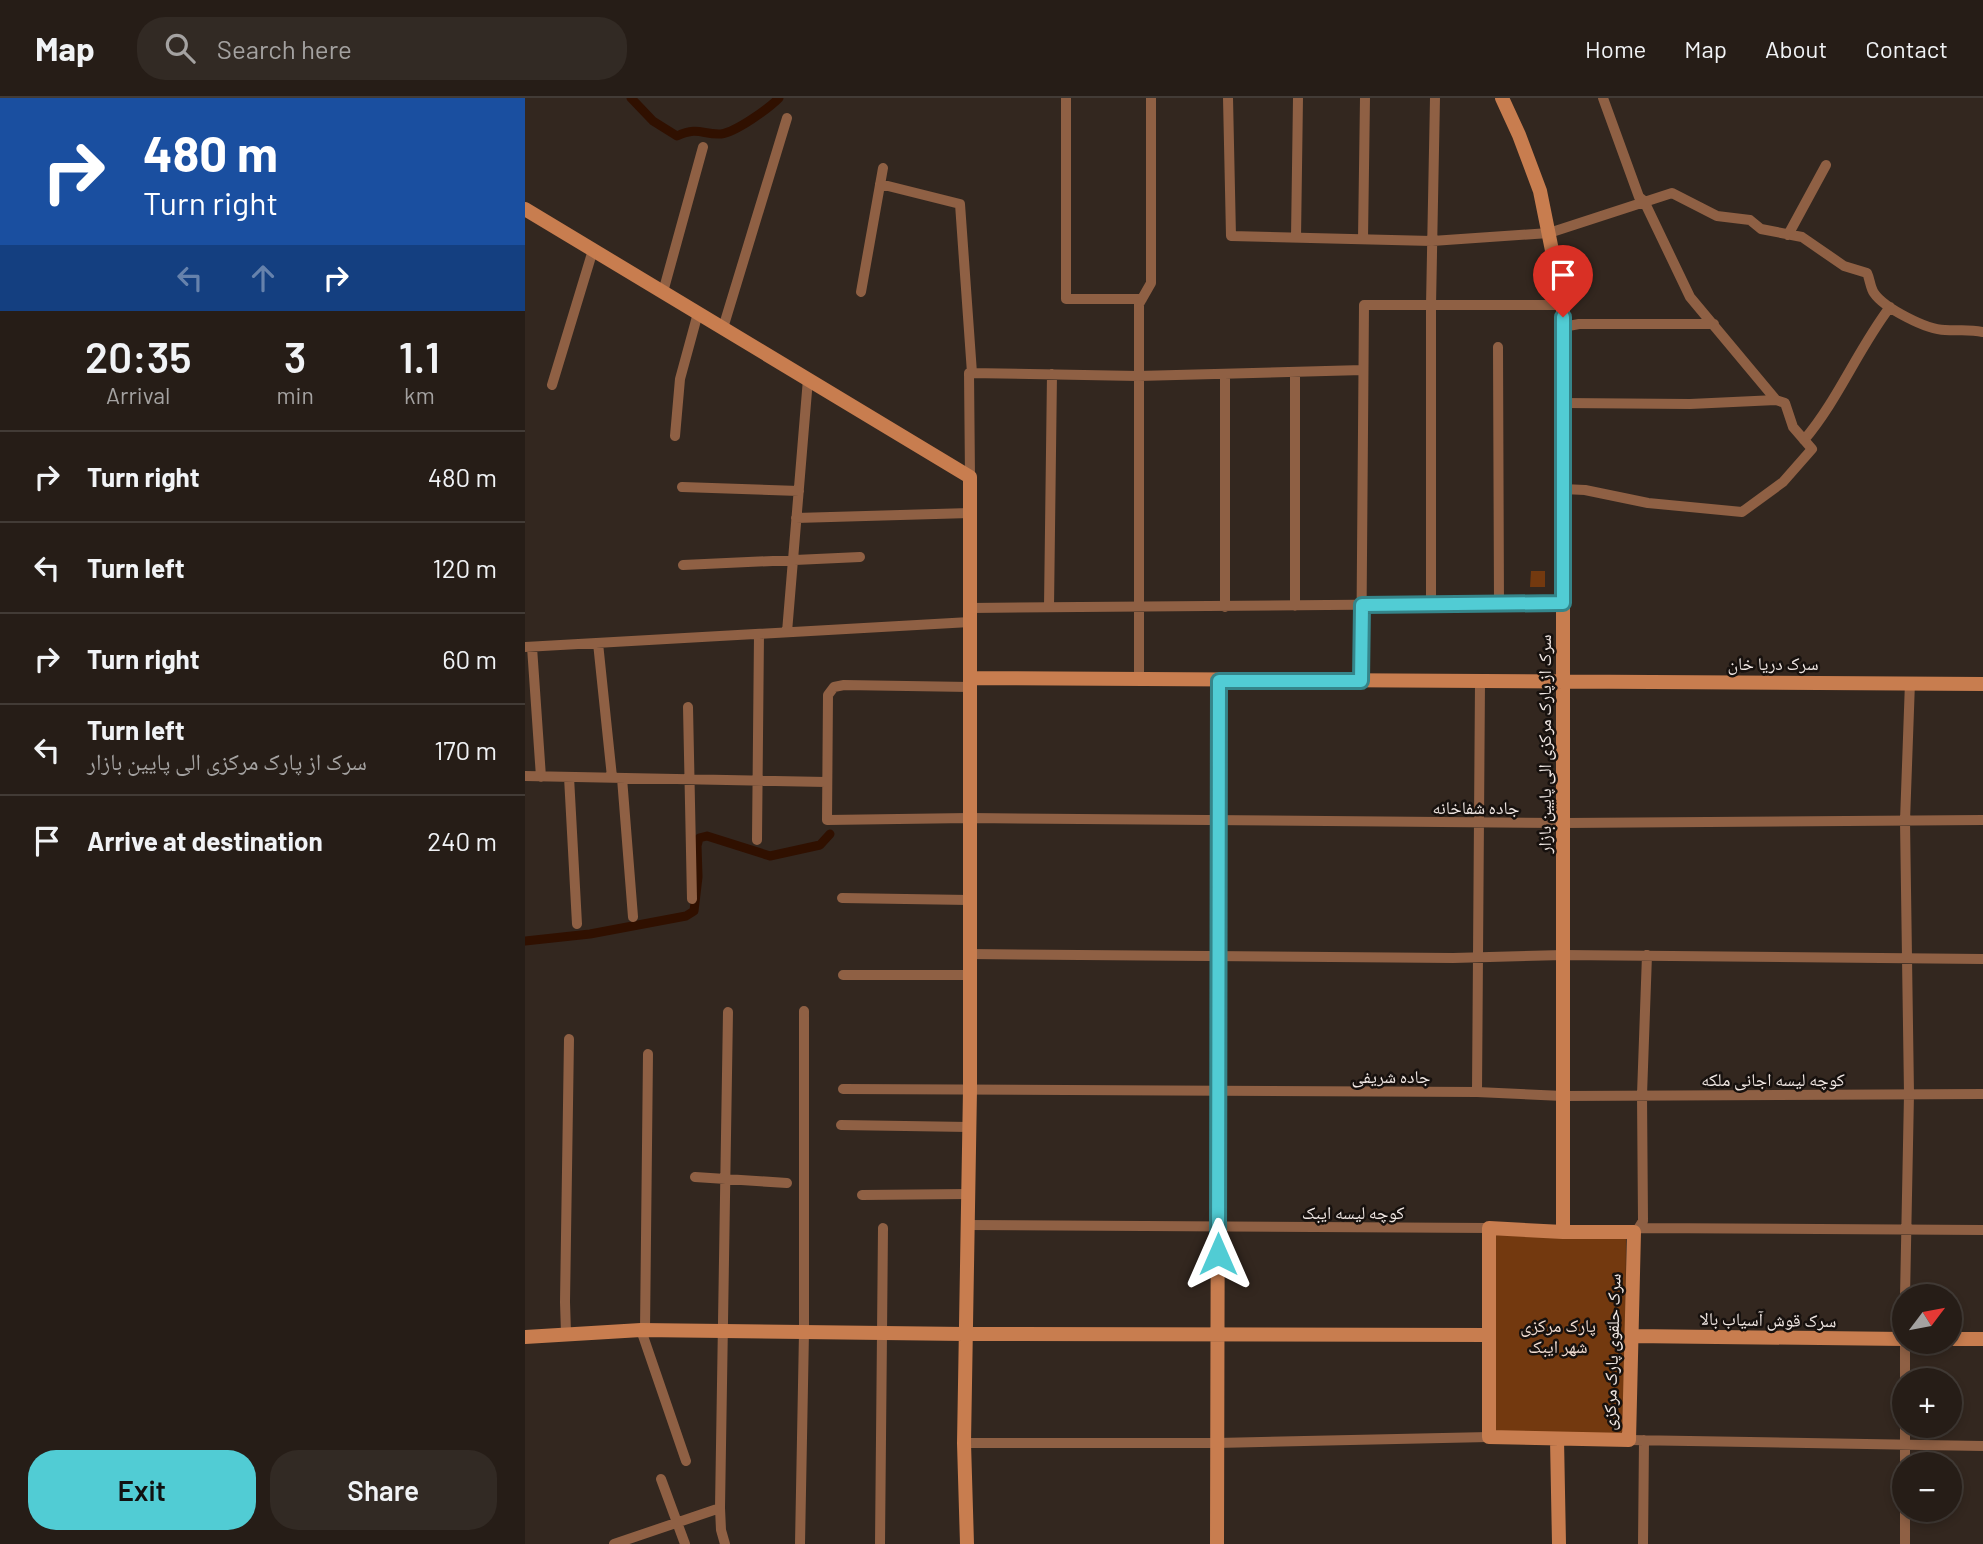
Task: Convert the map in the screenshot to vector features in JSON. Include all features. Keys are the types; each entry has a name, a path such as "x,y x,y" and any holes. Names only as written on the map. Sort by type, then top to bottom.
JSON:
{"street":[{"path":"1066,98 1066,299 1142,299"},
{"path":"1139,680 1139,304 1151,283 1151,98"},
{"path":"1228,98 1231,236 1432,241 1549,233 1672,193 1717,216 1750,220 1761,229 1802,237 1844,266 1867,273 1872,291 1889,307 1925,325 1943,331 1967,329 1983,332"},
{"path":"1296,238 1298,98"},
{"path":"1363,239 1365,98"},
{"path":"1431,604 1434,98"},
{"name":"سرک از پارک مرکزی الی پایین بازار","path":"1502,98 1540,191 1563,306 1563,1232"},
{"path":"1603,98 1639,197 1644,201 1691,297 1776,400"},
{"path":"723,328 787,118"},
{"path":"663,292 703,147"},
{"path":"1788,235 1826,164"},
{"path":"861,292 883,168"},
{"path":"880,184 960,204 972,373"},
{"path":"525,209 970,477"},
{"path":"552,385 593,250"},
{"path":"1361,681 1364,305 1563,306"},
{"path":"1804,440 1823,415 1860,349 1889,307"},
{"path":"675,436 680,379 698,313"},
{"path":"1563,327 1579,324 1714,324"},
{"path":"1498,347 1499,604"},
{"path":"967,1544 964,1334 970,1090 968,373 1138,376 1363,370"},
{"path":"1295,372 1295,606"},
{"path":"1049,607 1052,374"},
{"path":"1225,374 1225,607"},
{"path":"787,632 808,379"},
{"path":"1563,403 1690,404 1776,400 1785,403 1793,427 1812,449 1783,482 1742,512 1648,503 1585,490 1563,489"},
{"path":"682,487 799,491"},
{"path":"796,518 970,513"},
{"path":"683,565 860,557"},
{"path":"541,777 529,647 787,632 1049,607 1563,603"},
{"path":"757,840 759,634"},
{"path":"598,643 633,917"},
{"name":"سرک دریا خان","path":"970,682 1139,680 1983,684"},
{"path":"1217,1544 1219,681"},
{"path":"525,776 826,782 828,695 834,687 844,684 970,682"},
{"path":"1477,1092 1480,682"},
{"path":"1905,1284 1909,1094 1905,821 1910,682"},
{"path":"688,707 692,899"},
{"path":"569,777 577,924"},
{"name":"جاده شفاخانه","path":"826,782 825,818 829,821 969,818 1563,823 1983,820"},
{"path":"842,898 968,900"},
{"path":"968,954 1477,957 1647,955 1983,959"},
{"path":"1637,1230 1643,1221 1642,1095 1647,955"},
{"path":"843,975 968,975"},
{"path":"800,1544 804,1332 804,1011"},
{"path":"725,1544 720,1508 728,1012"},
{"path":"566,1333 569,1039"},
{"path":"648,1054 643,1330 686,1461"},
{"name":"جاده شریفی","path":"843,1089 1477,1092 1563,1096"},
{"name":"کوچه لیسه اجانی ملکه","path":"1563,1096 1983,1094"},
{"path":"841,1125 969,1127"},
{"path":"695,1177 787,1183"},
{"path":"862,1195 968,1194"},
{"name":"کوچه لیسه ایبک","path":"967,1225 1489,1228"},
{"path":"880,1544 883,1228"},
{"path":"964,1443 1217,1443 1489,1437 1489,1228 1563,1232 1983,1230"},
{"name":"سرک حلقوی پارک مرکزی","path":"1489,1437 1637,1440 1632,1336 1637,1230"},
{"path":"525,1337 643,1330 964,1334 1489,1335"},
{"name":"سرک قوش آسیاب بالا","path":"1632,1336 1892,1341"},
{"path":"1962,1339 1983,1339"},
{"path":"1557,1438 1559,1544"},
{"path":"1905,1438 1905,1452"},
{"path":"1643,1544 1637,1440 1983,1446"},
{"path":"661,1479 685,1544"},
{"path":"614,1544 720,1508"},
{"path":"1905,1522 1905,1544"}],"green space":[{"path":"1531,571 1545,571 1545,587 1530,587"},
{"name":"پارک مرکزی شهر ایبک","path":"1492,1235 1626,1237 1625,1436 1490,1434"}],"waterway":[{"path":"631,98 653,121 677,136 696,131 715,134 727,132 751,119 779,98"},
{"path":"525,941 590,934 686,916 694,911 699,838 707,836 770,856 820,845 830,834"}],"route":[{"path":"1218,1254 1219,681 1361,681 1362,605 1563,603 1563,317"}]}
